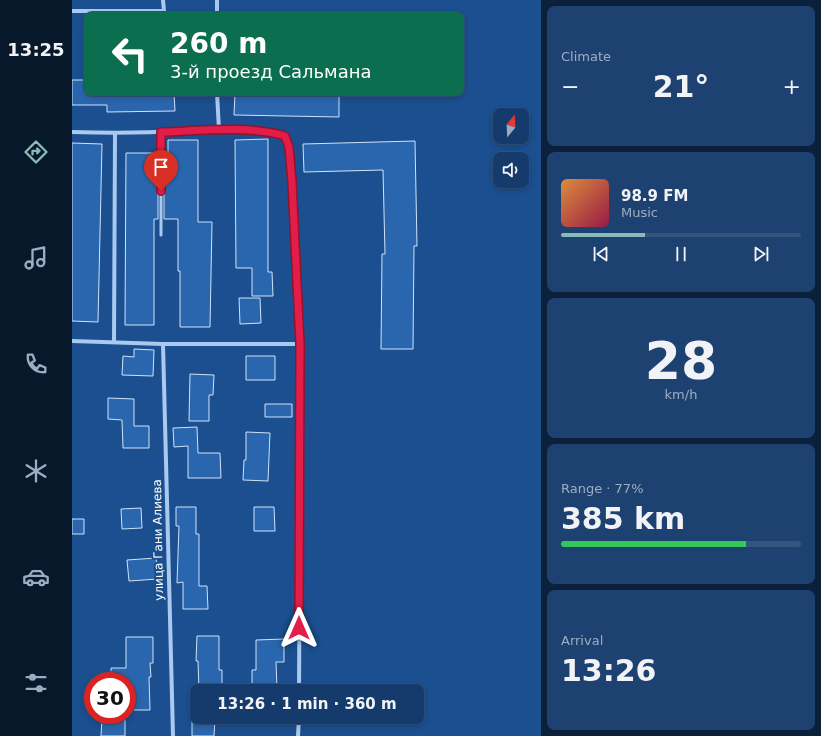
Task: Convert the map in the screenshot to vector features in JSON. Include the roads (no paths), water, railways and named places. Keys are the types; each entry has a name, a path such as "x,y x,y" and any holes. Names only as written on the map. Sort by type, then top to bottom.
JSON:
{"street":[{"path":"163,0 165,12"},
{"path":"217,0 217,12"},
{"path":"72,10 134,12"},
{"path":"216,96 219,130"},
{"path":"72,132 115,133 219,130 273,132 285,136 289,147 300,344 299,684"},
{"path":"114,342 115,133"},
{"path":"72,341 163,344 300,344"},
{"name":"улица Гани Алиева","path":"163,344 173,736"},
{"path":"298,724 298,736"}],"lane":[{"path":"161,132 161,236"}]}
